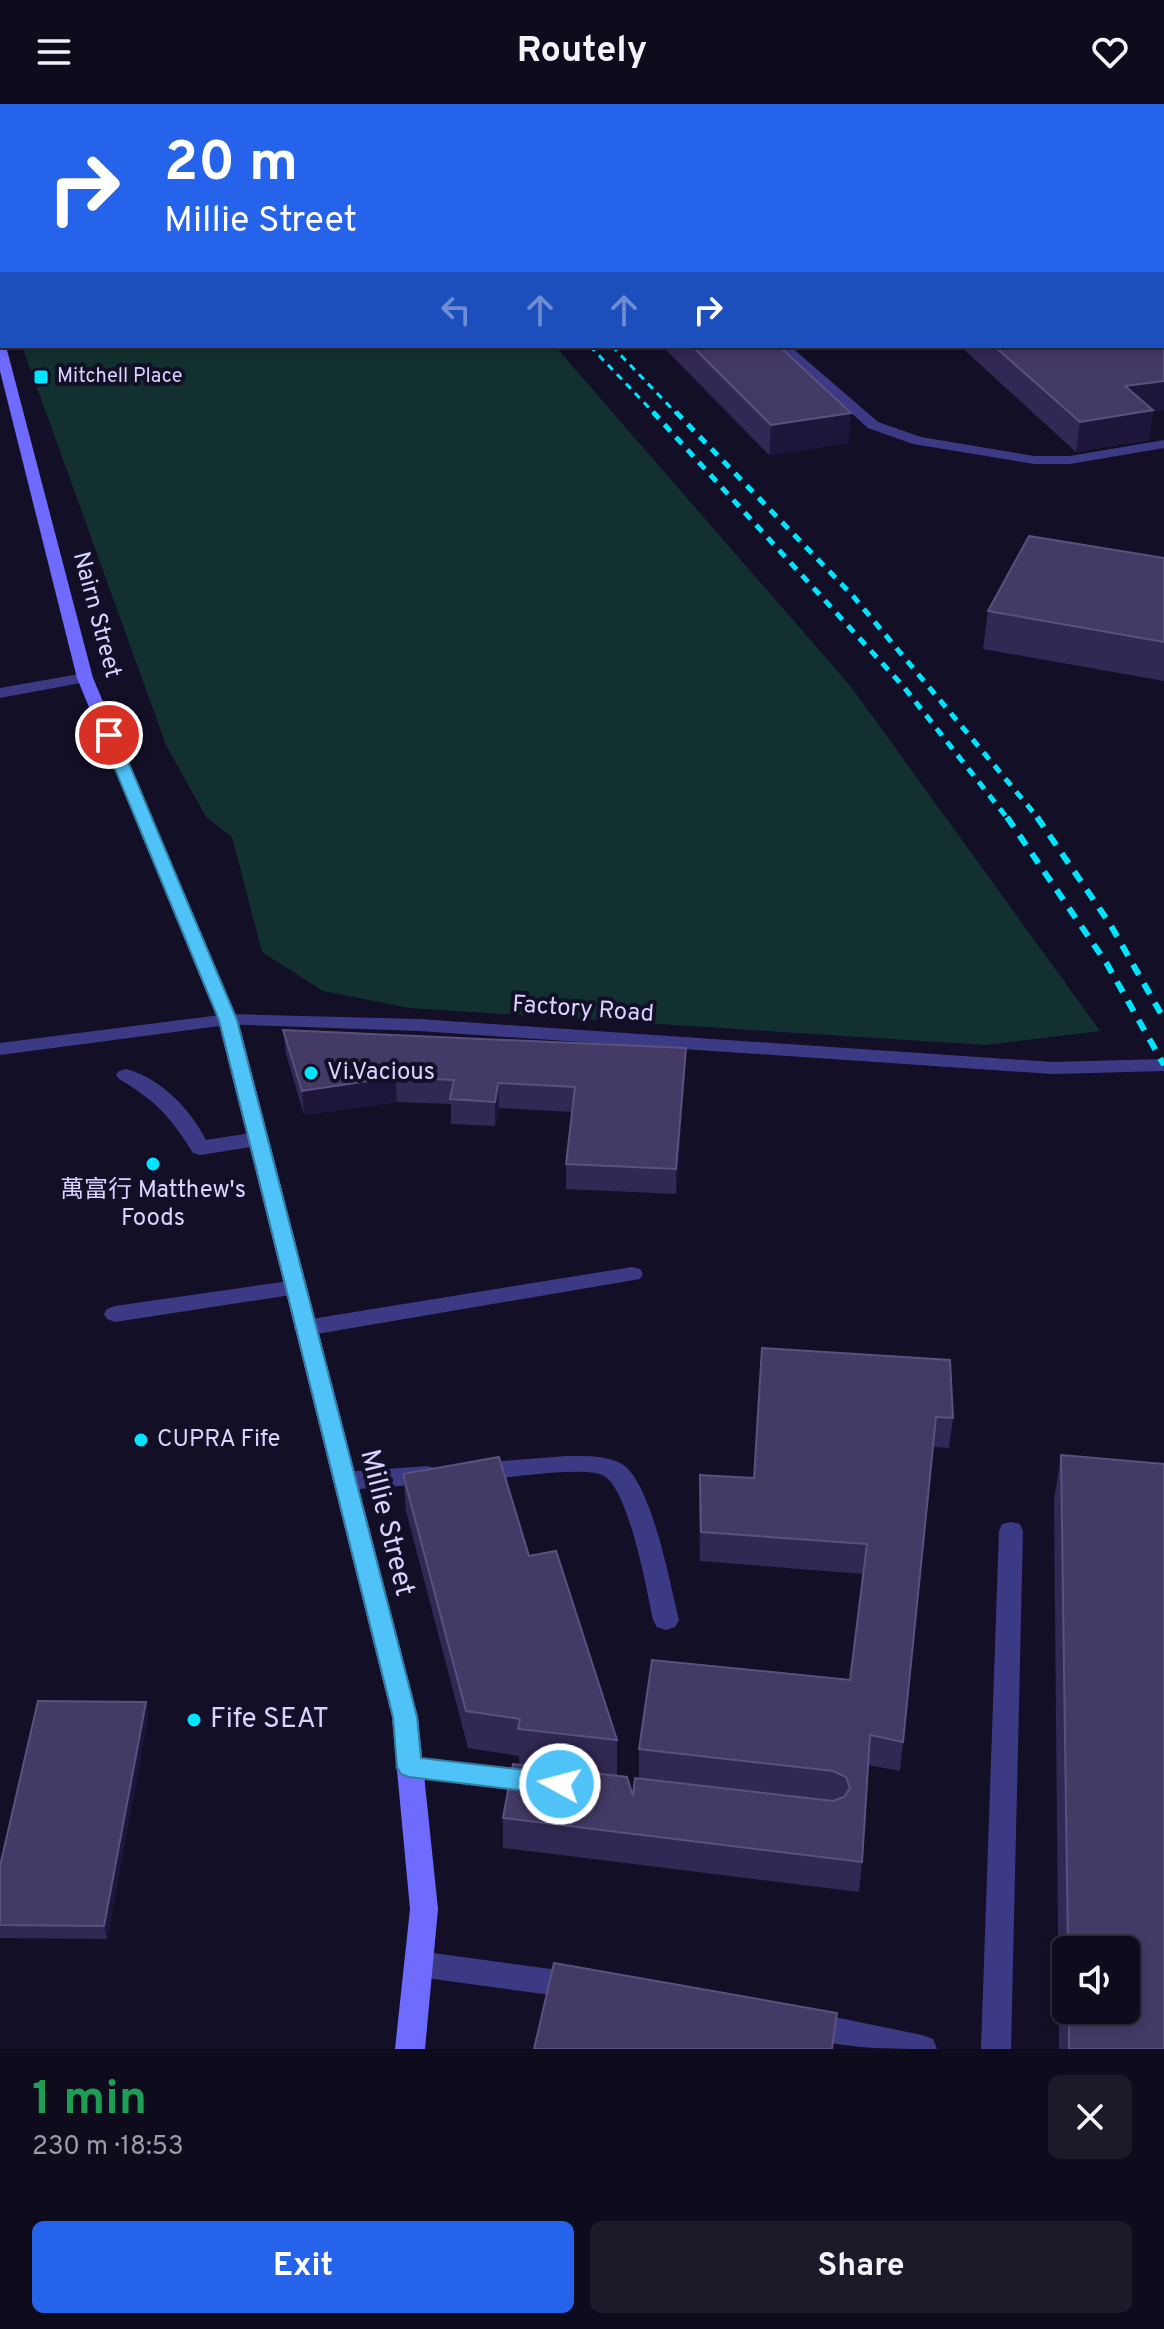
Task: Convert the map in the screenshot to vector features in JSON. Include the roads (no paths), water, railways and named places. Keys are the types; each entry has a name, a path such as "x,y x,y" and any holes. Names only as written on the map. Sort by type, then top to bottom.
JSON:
{"main road":[{"name":"Nairn Street","path":"1,348 85,678 228,1020"},
{"name":"Millie Street","path":"228,1020 405,1717 424,1909 410,2049"}],"street":[{"path":"785,348 873,425 918,441 1034,460 1070,460 1164,444"},
{"path":"0,693 85,678"},
{"name":"Factory Road","path":"0,1049 228,1020 419,1025 1053,1068 1164,1065"},
{"path":"126,1075 166,1098 191,1127 200,1148 258,1139"},
{"path":"305,1328 632,1274"},
{"path":"115,1314 296,1288"},
{"path":"345,1481 581,1464 612,1469 631,1489 666,1620"},
{"path":"996,2049 1011,1531"},
{"path":"409,1767 565,1785"},
{"path":"419,1964 605,1990"},
{"path":"788,2021 922,2049"}],"railway":[{"path":"592,348 655,414"},
{"path":"614,348 677,414"},
{"path":"653,412 903,686 1008,819"},
{"path":"676,412 853,596 1039,819"},
{"path":"1007,817 1107,964 1164,1065"},
{"path":"1037,817 1110,924 1164,1019"}],"place":[{"name":"Mitchell Place","path":"41,377"},
{"name":"Vi.Vacious","path":"311,1073"},
{"name":"萬富行 Matthew's Foods","path":"153,1164"},
{"name":"CUPRA Fife","path":"141,1440"},
{"name":"Fife SEAT","path":"194,1720"}]}
